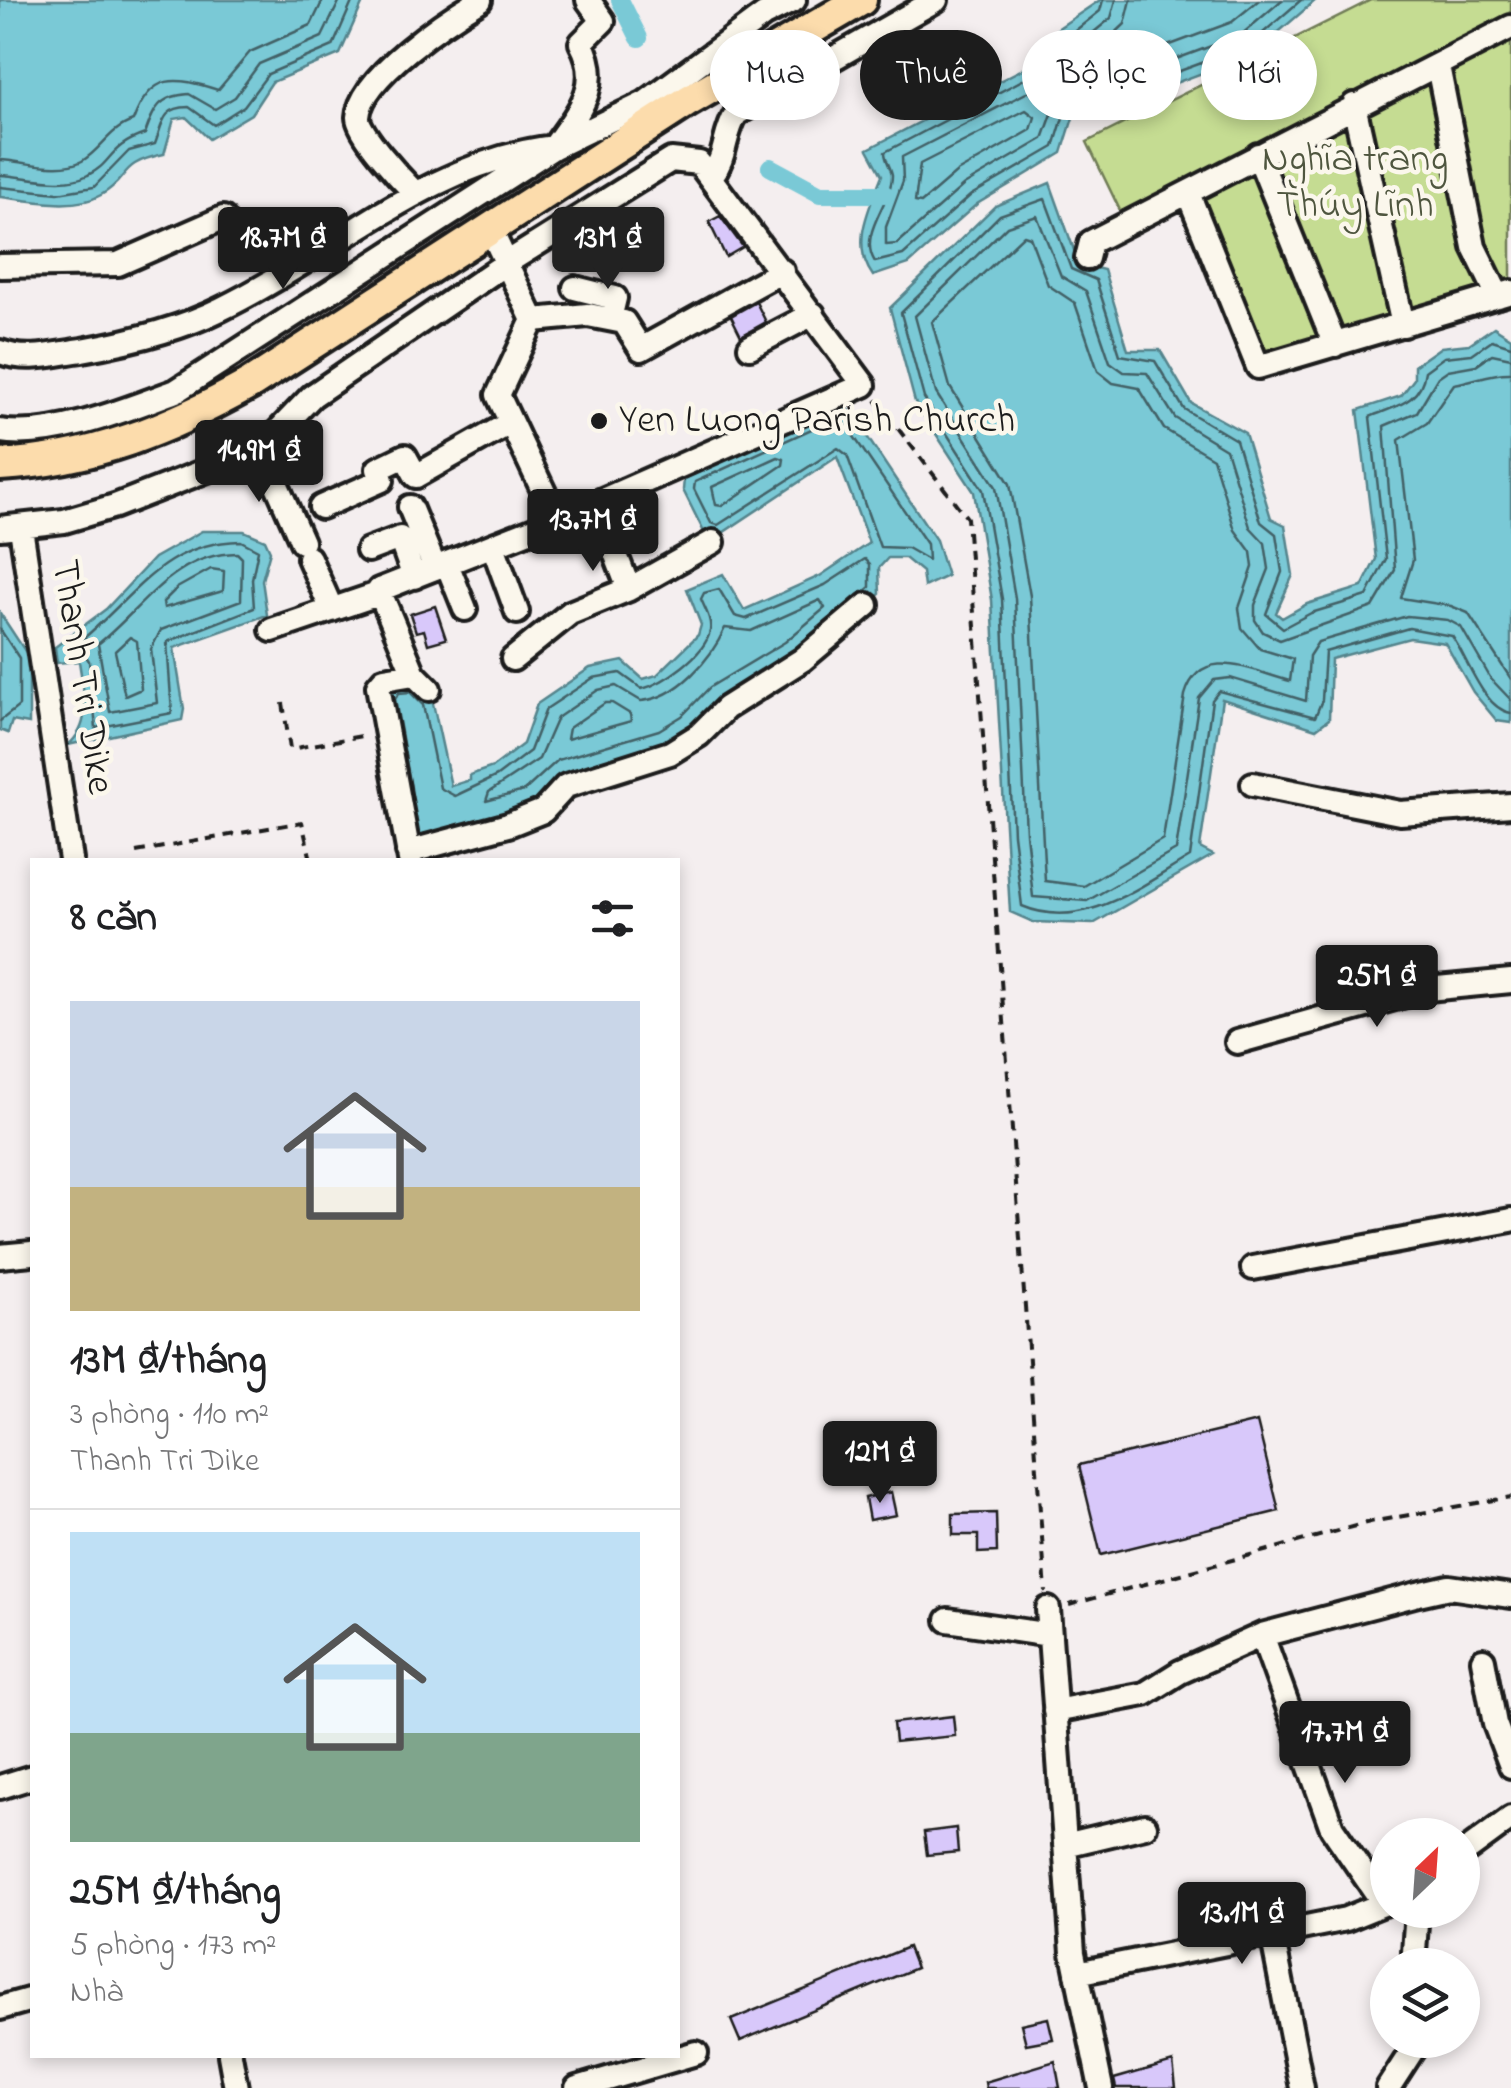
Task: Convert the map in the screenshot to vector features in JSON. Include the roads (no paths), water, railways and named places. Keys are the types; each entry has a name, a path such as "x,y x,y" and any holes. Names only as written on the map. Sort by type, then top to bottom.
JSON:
{"main road":[{"path":"809,30 862,0"},
{"path":"0,465 90,454 190,417 250,384 710,88"}],"street":[{"path":"414,192 362,128 360,111 367,96 423,34 480,0"},
{"path":"0,431 100,417 176,391 554,147 643,104 760,8 794,0"},
{"path":"272,630 378,594 557,520 864,385 712,177 726,157 724,133 736,114 936,0"},
{"path":"0,352 20,359 108,346 219,310 384,214 414,192 511,152 554,147 585,101 593,78 581,43 603,21 589,1"},
{"path":"760,8 775,30"},
{"path":"1087,258 1091,242 1511,27"},
{"path":"1188,193 1258,367 1505,294 1474,247 1438,66"},
{"path":"643,104 688,101"},
{"path":"1354,105 1403,325"},
{"path":"1258,154 1335,345"},
{"name":"Thanh Tri Dike","path":"71,858 40,656 10,528 115,506 261,449 312,396 508,262 672,160 699,163 712,177"},
{"path":"0,266 118,264 222,218"},
{"path":"490,228 533,320"},
{"path":"533,320 588,315 624,322 641,349 782,271"},
{"path":"574,288 615,298 610,319"},
{"path":"750,348 814,314"},
{"path":"533,320 498,395 557,520"},
{"path":"321,507 382,480 378,469 405,456 416,476 510,423"},
{"path":"261,449 332,610"},
{"path":"596,503 629,588"},
{"path":"410,507 432,570"},
{"path":"368,550 400,538 465,609"},
{"path":"513,659 570,613 629,588 713,542"},
{"path":"493,546 517,612"},
{"path":"378,594 422,681 384,679 378,686 409,856 508,826 542,811 566,786 670,753 699,735 726,708 802,660 867,605"},
{"path":"1253,784 1400,812 1511,806"},
{"path":"1237,1042 1428,989 1511,981"},
{"path":"1253,1268 1511,1220"},
{"path":"0,1256 30,1253"},
{"path":"1055,1711 1144,1694 1180,1672 1262,1636 1448,1587 1511,1596"},
{"path":"1048,1610 1078,1974 1101,2088"},
{"path":"948,1620 1050,1635"},
{"path":"1262,1636 1332,1828 1370,1881"},
{"path":"1484,1660 1496,1724 1511,1766"},
{"path":"0,1787 30,1778"},
{"path":"1480,1841 1511,1818"},
{"path":"1065,1845 1145,1826"},
{"path":"1078,1974 1346,1919 1370,1909"},
{"path":"1272,1934 1302,2088"},
{"path":"0,2008 30,2000"},
{"path":"680,2058 696,2053"},
{"path":"231,2058 236,2088"},
{"path":"577,2088 679,2058"},
{"path":"1388,2088 1407,2058"}],"water":[{"path":"0,0 364,0 340,54 272,82 251,114 209,139 186,117 174,119 164,154 138,162 101,195 65,203 0,197"},
{"path":"1100,0 1316,0 1281,30 1201,30 1201,74 1181,81 1181,30 1055,30"},
{"path":"1022,69 1022,120 1072,120 1062,153 977,204 909,264 873,276 866,264 862,239 882,175 868,149 924,120 1002,120 1002,80"},
{"path":"1050,183 1079,264 1104,270 1128,350 1160,350 1191,403 1245,433 1271,518 1285,525 1293,575 1276,613 1282,618 1307,604 1362,587 1376,559 1358,410 1401,396 1414,379 1414,366 1441,347 1469,344 1494,327 1511,338 1511,723 1497,721 1473,692 1445,643 1410,638 1331,659 1329,719 1316,729 1222,699 1200,848 1213,855 1093,924 1033,922 1010,912 992,600 974,492 915,402 890,308 995,206"},
{"path":"844,402 936,540 947,576 924,587 922,572 905,558 888,558 879,568 880,594 696,734 537,811 419,848 384,695 393,684 411,681 432,699 451,786 493,767 523,744 537,704 590,668 623,661 643,679 657,675 698,635 701,625 687,589 723,574 744,610 820,576 869,543 837,457 718,536 707,538 683,490 684,479"},
{"path":"202,531 244,531 265,540 270,551 262,580 267,615 174,648 184,709 182,720 68,745 81,727 84,695 79,661 57,663 55,647 106,609 154,558"},
{"path":"0,613 29,657 29,724 12,721 8,733 0,730"}],"waterway":[{"path":"620,0 639,38"},
{"path":"770,167 820,194 885,194"}],"place":[{"name":"Yen Luong Parish Church","path":"599,421"}],"park label":[{"name":"Nghĩa trang Thúy Lĩnh","path":"1355,183"}]}
